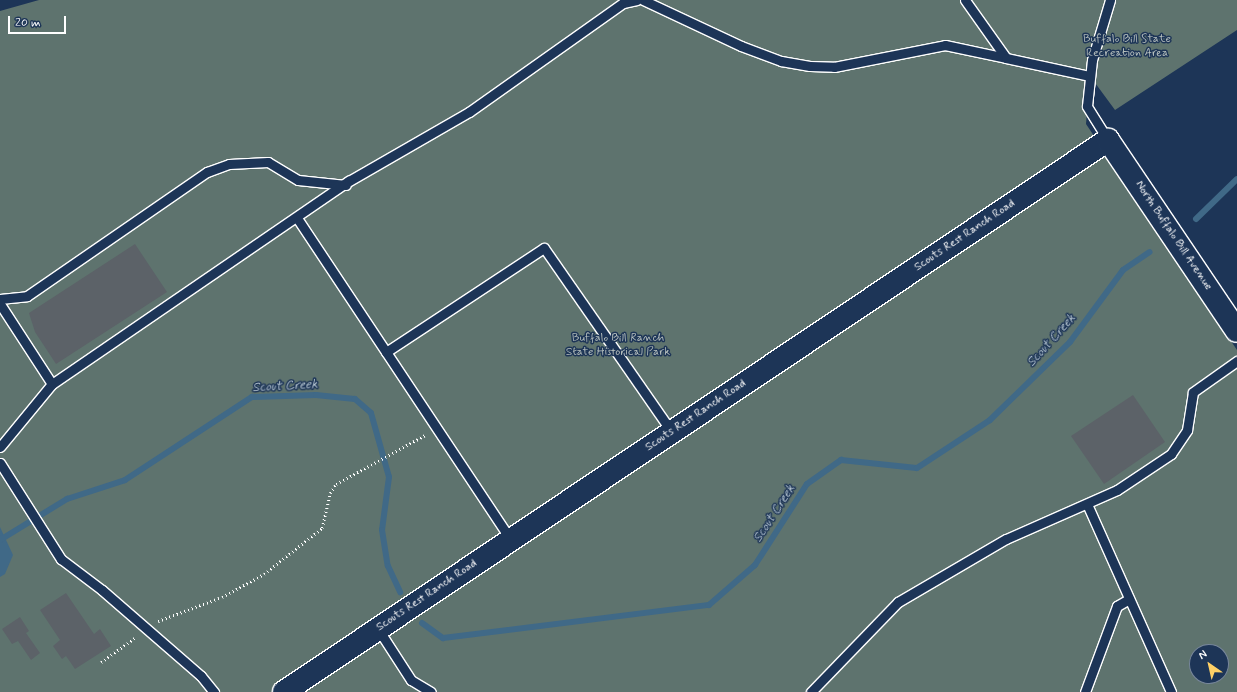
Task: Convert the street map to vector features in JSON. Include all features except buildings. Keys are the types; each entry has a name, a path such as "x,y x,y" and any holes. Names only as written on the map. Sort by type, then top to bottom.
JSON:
{"street":[{"name":"North Buffalo Bill Avenue","path":"1108,140 1237,331"},
{"name":"Scouts Rest Ranch Road","path":"284,692 1108,140"}],"lane":[{"path":"0,447 52,384 346,185 469,112 623,3 637,0"},
{"path":"643,0 741,46 781,61 810,66 834,67 945,45 1090,76"},
{"path":"966,0 1006,58"},
{"path":"1108,140 1087,106 1092,60 1110,0"},
{"path":"0,299 27,296 207,172 229,164 268,162 298,180 346,185"},
{"path":"297,218 511,540"},
{"path":"386,352 544,248 672,432"},
{"path":"0,304 52,384"},
{"path":"811,692 898,602 1006,539 1117,490 1171,454 1187,430 1193,392 1237,361"},
{"path":"0,463 30,513 61,559 147,629 214,692"},
{"path":"1087,504 1171,692"},
{"path":"1085,692 1117,606 1130,599"},
{"path":"378,629 411,680 431,692"}],"path":[{"path":"100,662 162,618 222,597 264,574 322,528 330,493 336,484 392,451 437,429"}],"green space":[{"name":"Buffalo Bill Ranch State Historical Park","path":"39,0 1237,0 1237,30 1115,110 1090,76 1086,124 1237,350 1237,692 0,692 0,11"}],"water":[{"path":"0,527 13,555 5,574 0,577"}],"waterway":[{"name":"Scout Creek","path":"1196,219 1237,179"},
{"name":"Scout Creek","path":"422,623 443,638 709,605 755,565 807,484 841,460 917,468 990,420 1070,342 1123,270 1150,252"},
{"name":"Scout Creek","path":"0,540 67,499 125,480 252,397 316,395 355,399 371,413 389,477 382,530 388,566 400,592"}],"park label":[{"name":"Buffalo Bill State Recreation Area","path":"1127,47"}]}
